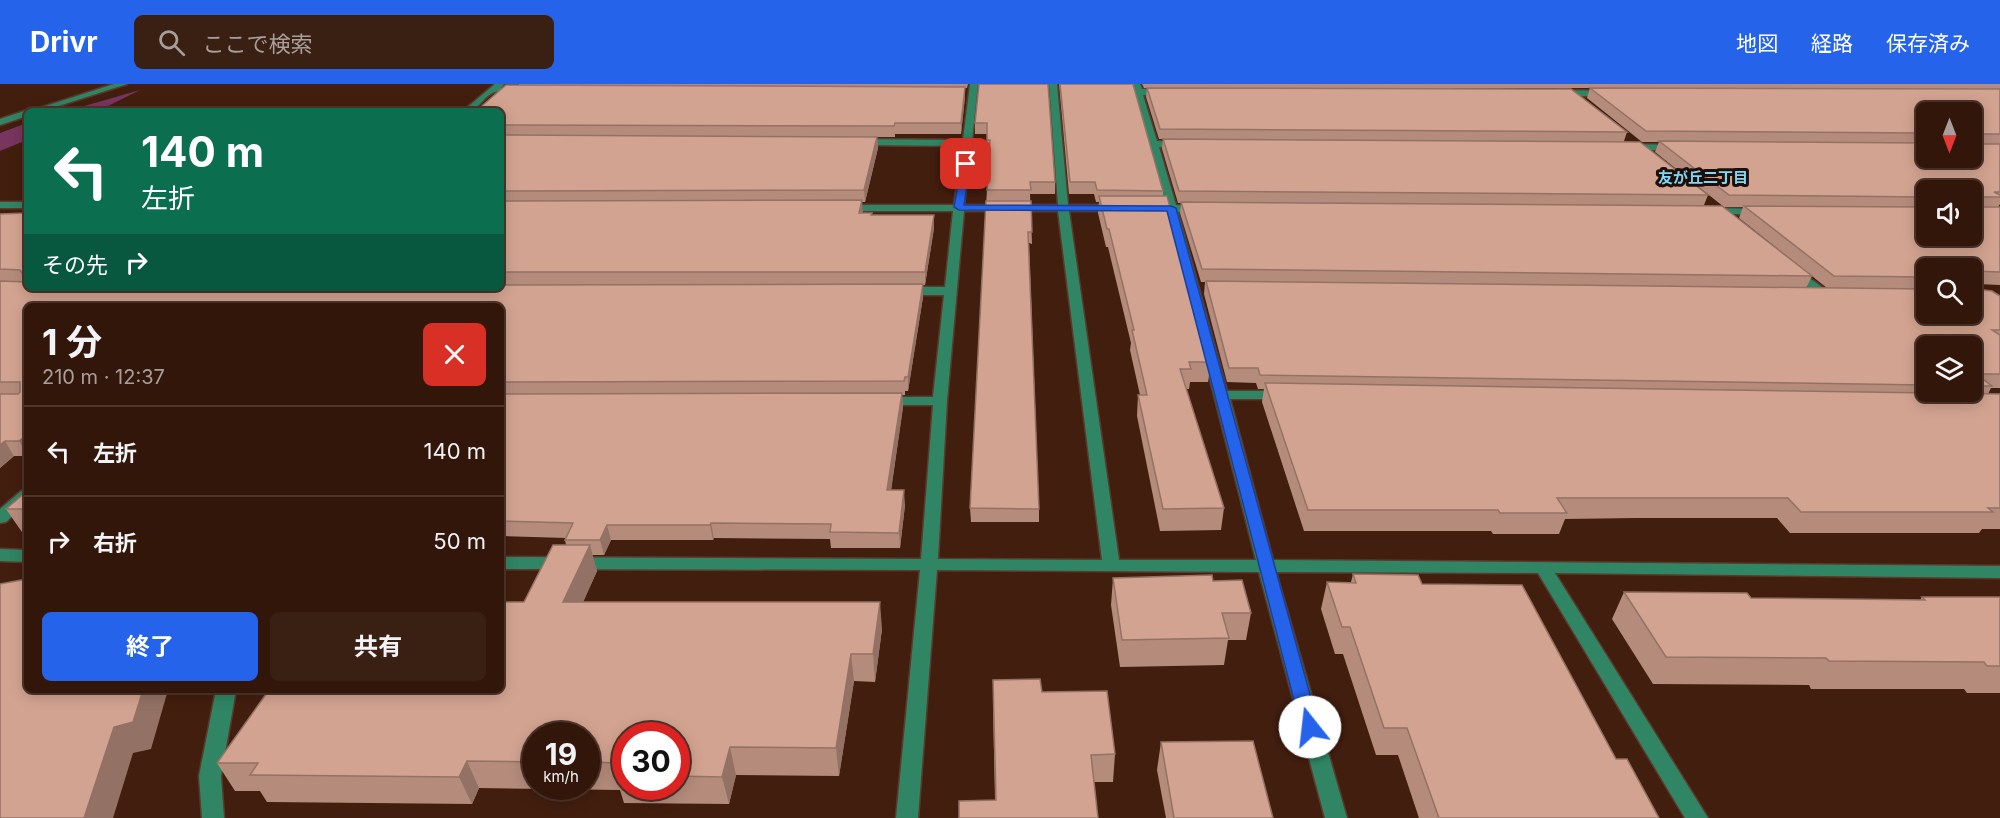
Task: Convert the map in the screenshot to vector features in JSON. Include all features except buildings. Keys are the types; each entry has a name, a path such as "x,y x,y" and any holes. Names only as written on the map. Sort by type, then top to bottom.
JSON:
{"street":[{"path":"44,108 123,84"},
{"path":"1053,84 1063,207 1111,564"},
{"path":"1561,84 1589,107"},
{"path":"471,108 496,87 528,90"},
{"path":"907,818 950,291 974,88 962,93"},
{"path":"1173,92 1137,88 1171,208 1200,288 1222,394 1266,567 1336,818"},
{"path":"1549,93 1620,94"},
{"path":"0,122 24,114"},
{"path":"1623,134 1659,162"},
{"path":"849,142 969,143"},
{"path":"1152,144 1187,145"},
{"path":"1617,147 1688,148"},
{"path":"1704,197 1740,226"},
{"path":"0,204 24,205"},
{"path":"830,207 1207,209"},
{"path":"1698,211 1770,212"},
{"path":"1786,263 1828,293 1798,293"},
{"path":"891,291 950,291"},
{"path":"1222,394 1293,396"},
{"path":"869,401 940,401"},
{"path":"0,518 24,497"},
{"path":"0,555 24,556"},
{"path":"504,563 929,566 1111,564 2000,572"},
{"path":"1543,567 1697,818"},
{"path":"213,818 210,776 225,693"}],"shaded area":[{"path":"140,90 104,108 77,108"},
{"path":"24,124 24,141 0,151 0,133"}],"district":[{"name":"友が丘二丁目","path":"1703,177"}],"route":[{"path":"966,164 959,207 1171,208 1310,727"}]}
